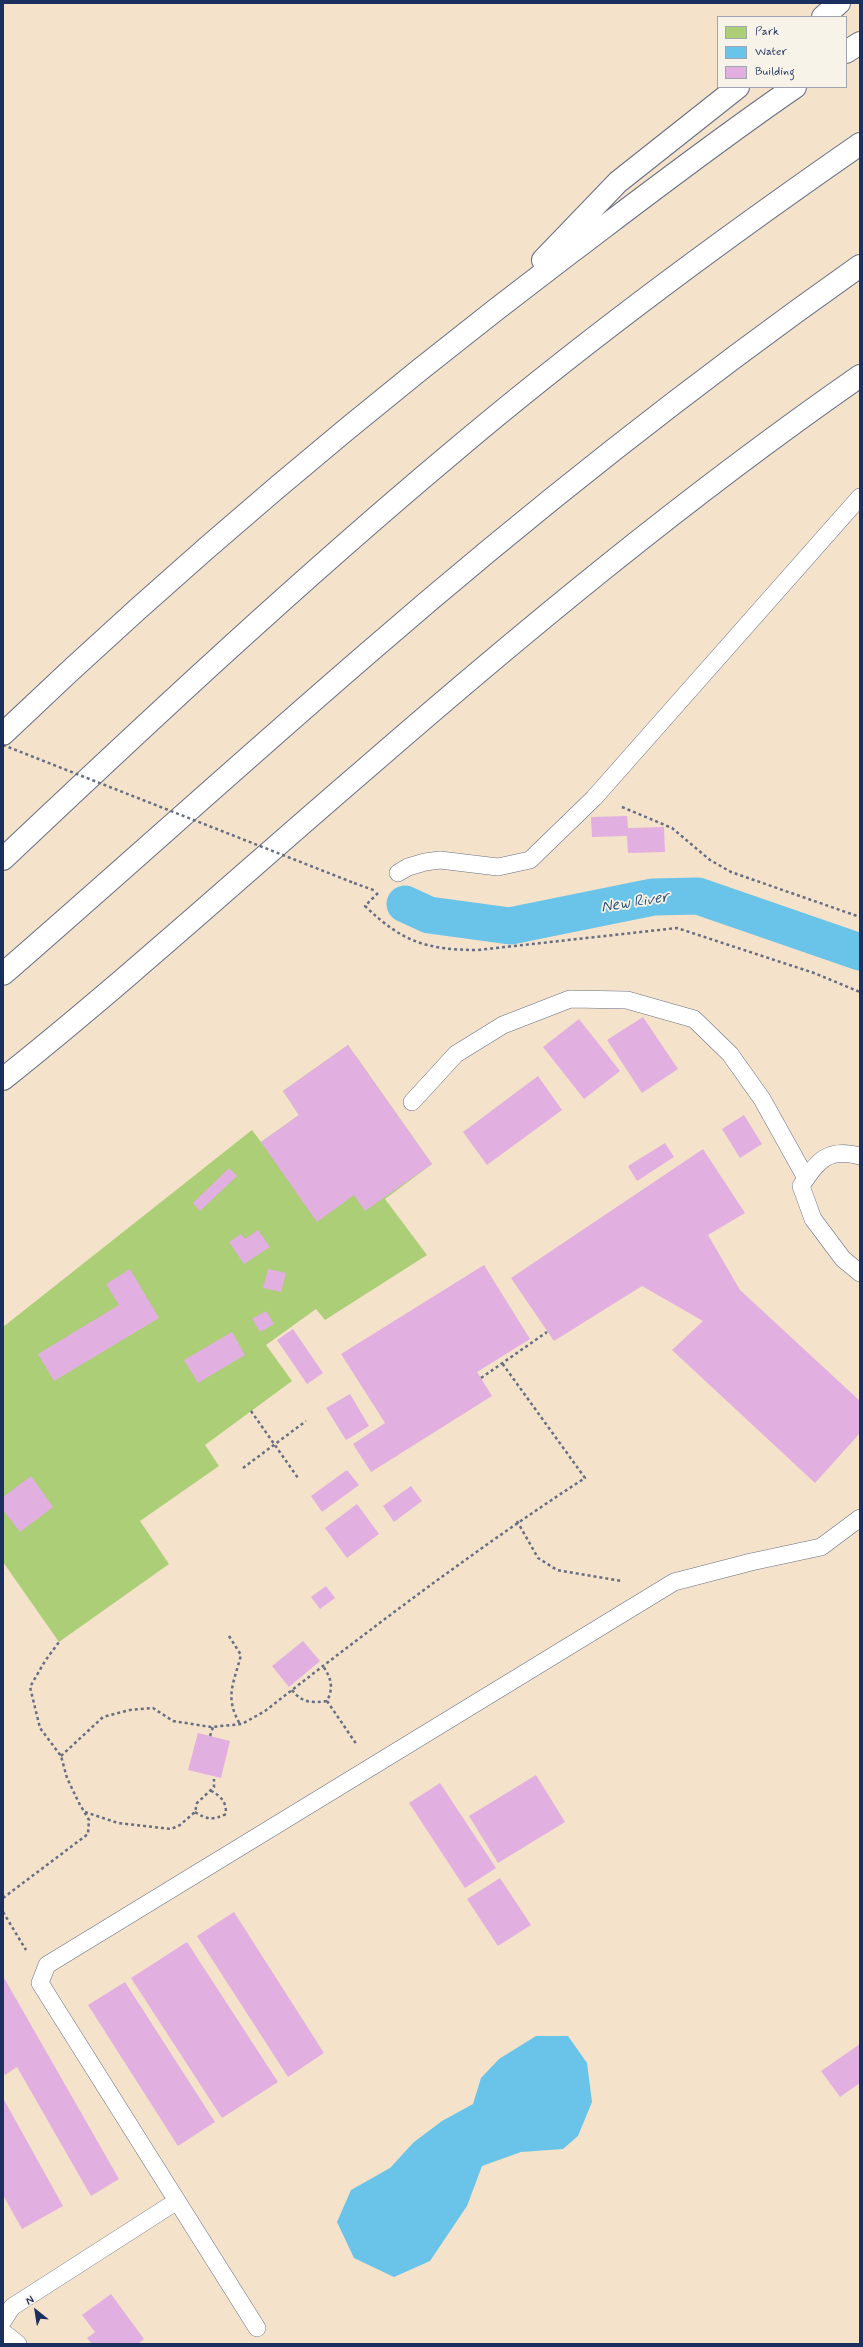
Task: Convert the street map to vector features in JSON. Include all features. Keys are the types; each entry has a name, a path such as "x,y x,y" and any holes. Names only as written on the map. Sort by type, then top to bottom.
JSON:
{"highway":[{"path":"824,16 839,3"},
{"path":"847,51 860,43"},
{"path":"492,312 618,182 737,88"},
{"path":"3,734 130,616 273,490 492,312 701,154 794,88"},
{"path":"3,859 236,641 453,452 603,331 757,215 860,144"},
{"path":"3,974 369,652 472,565 651,420 790,316 860,266"},
{"path":"3,1079 137,968 437,706 628,548 758,449 860,376"}],"lane":[{"path":"398,873 408,867 425,862 440,860 498,867 530,860 594,798 860,497"},
{"path":"412,1102 456,1054 503,1025 570,999 627,1000 694,1019 730,1054 762,1099 806,1178"},
{"path":"860,1156 842,1151 817,1162 801,1186 813,1219 843,1259 860,1273"},
{"path":"257,2328 40,1983 47,1965 372,1768 674,1582 751,1562 822,1547 860,1518"},
{"path":"3,2321 12,2307 177,2201"},
{"path":"3,2332 18,2344"}],"path":[{"path":"3,745 379,892 365,906 388,927 408,939 447,950 478,950 677,928 814,973 860,992"},
{"path":"594,798 619,806 672,828 710,860 731,872 860,917"},
{"path":"480,1378 547,1332"},
{"path":"61,1756 102,1717 130,1710 154,1708 173,1721 213,1727 240,1724 265,1711 415,1594 517,1522 585,1478 502,1363"},
{"path":"251,1411 298,1478"},
{"path":"243,1468 306,1422"},
{"path":"517,1522 538,1558 557,1570 615,1581 674,1582"},
{"path":"229,1636 241,1655 230,1698 233,1713 240,1724"},
{"path":"3,1898 88,1834 89,1820 67,1778 61,1756 40,1728 30,1687 45,1661 59,1642"},
{"path":"323,1666 331,1678 330,1695 327,1701"},
{"path":"292,1690 303,1700 312,1703 327,1701"},
{"path":"327,1701 372,1768"},
{"path":"210,1736 213,1727"},
{"path":"84,1812 118,1823 159,1829 171,1829 180,1825 194,1812 197,1803 214,1787 214,1779"},
{"path":"194,1812 206,1819 215,1819 226,1814 226,1805 222,1798 210,1790"},
{"path":"3,1912 28,1954 47,1965"}],"green space":[{"path":"348,1045 432,1164 385,1199 427,1255 325,1320 316,1309 266,1345 292,1381 205,1445 219,1466 140,1521 169,1564 59,1642 3,1562 3,1327 252,1130 261,1142 299,1115 283,1091"}],"water":[{"path":"536,2036 568,2036 587,2063 592,2102 578,2136 563,2149 521,2152 482,2166 467,2206 430,2261 394,2277 354,2258 337,2222 351,2190 390,2168 414,2142 442,2121 473,2104 481,2078 499,2059"}],"building":[{"path":"627,816 628,828 664,827 665,852 628,853 627,836 592,837 591,817"},
{"path":"643,1017 678,1069 642,1093 607,1040"},
{"path":"579,1019 620,1071 584,1099 543,1047"},
{"path":"348,1045 432,1164 365,1211 354,1195 317,1222 261,1142 299,1115 283,1091"},
{"path":"538,1076 562,1110 487,1165 463,1132"},
{"path":"744,1115 762,1144 740,1158 722,1129"},
{"path":"665,1143 674,1157 637,1181 628,1166"},
{"path":"703,1149 745,1213 708,1235 740,1290 860,1401 860,1433 815,1483 672,1350 703,1321 642,1286 554,1341 511,1278"},
{"path":"229,1168 237,1176 200,1211 193,1203"},
{"path":"258,1230 270,1247 244,1264 229,1242 241,1234 245,1239"},
{"path":"484,1265 530,1339 477,1372 492,1396 371,1472 353,1444 385,1423 341,1354"},
{"path":"130,1269 159,1318 54,1381 38,1354 119,1305 106,1284"},
{"path":"268,1269 286,1273 281,1292 263,1288"},
{"path":"266,1311 274,1324 260,1332 252,1319"},
{"path":"293,1329 323,1373 307,1384 277,1340"},
{"path":"232,1332 245,1355 198,1383 184,1360"},
{"path":"350,1394 369,1426 346,1440 326,1408"},
{"path":"347,1470 359,1485 322,1512 311,1496"},
{"path":"31,1476 53,1507 20,1532 3,1510 3,1497"},
{"path":"411,1486 422,1501 394,1522 383,1506"},
{"path":"357,1504 379,1534 347,1558 325,1528"},
{"path":"326,1586 335,1598 320,1609 311,1597"},
{"path":"303,1641 320,1661 289,1687 272,1666"},
{"path":"198,1733 230,1741 221,1778 188,1770"},
{"path":"536,1775 565,1822 498,1863 469,1816"},
{"path":"440,1783 496,1868 465,1888 409,1803"},
{"path":"500,1878 531,1925 498,1946 467,1899"},
{"path":"234,1912 324,2053 288,2077 197,1936"},
{"path":"187,1942 278,2082 222,2118 131,1978"},
{"path":"3,1976 119,2179 91,2196 17,2067 5,2075 3,2071"},
{"path":"125,1982 215,2122 178,2146 88,2005"},
{"path":"860,2044 860,2083 840,2097 821,2071"},
{"path":"3,2098 63,2206 22,2229 3,2195"},
{"path":"111,2294 144,2339 138,2344 92,2344 87,2338 95,2332 82,2315"}],"waterway":[{"name":"New River","path":"405,904 429,915 510,926 653,897 698,896 860,952"}]}
